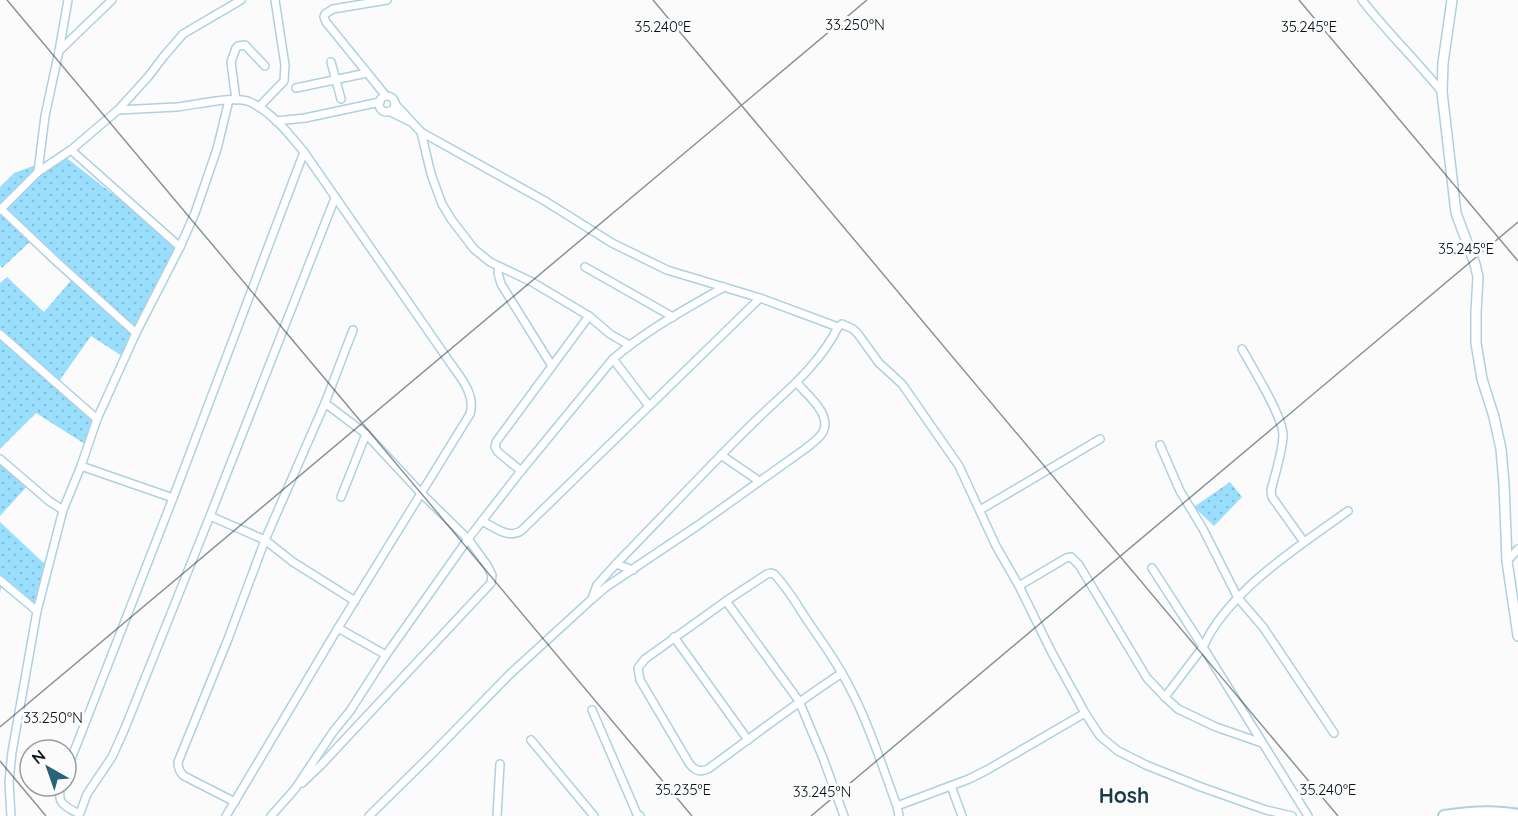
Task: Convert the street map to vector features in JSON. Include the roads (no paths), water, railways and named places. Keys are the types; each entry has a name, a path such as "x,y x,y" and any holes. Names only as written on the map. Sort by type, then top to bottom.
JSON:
{"main road":[{"path":"1444,816 1473,812 1518,815"}],"street":[{"path":"38,172 45,116 68,0"},
{"path":"59,51 112,0"},
{"path":"136,333 1,209 38,172 71,150 118,110 183,34 241,0"},
{"path":"259,107 284,81 285,64 275,0"},
{"path":"387,0 333,9 324,17 386,96 392,97 395,104 421,132 545,201 612,243 667,270 760,298 838,327"},
{"path":"1362,0 1442,92"},
{"path":"1452,0 1443,63 1442,92 1454,205 1478,277 1476,343 1482,379 1501,449 1507,561 1518,636"},
{"path":"11,816 9,792 11,762 38,611 63,510 97,419 195,213 233,100 231,62 238,46 245,45 266,66"},
{"path":"331,62 341,99"},
{"path":"296,88 367,73"},
{"path":"276,121 305,118 380,102 386,96"},
{"path":"118,110 233,100 250,102 276,121 304,152 416,313 470,395 472,402 470,414 420,492 226,816"},
{"path":"380,102 382,110 411,122"},
{"path":"389,111 394,109 395,104"},
{"path":"421,132 431,174 442,204 474,249 490,262 532,282 589,316 629,345"},
{"path":"71,150 180,247"},
{"path":"78,741 304,152"},
{"path":"59,798 65,807 79,815 87,794 112,757 335,198"},
{"path":"499,267 501,284 552,366"},
{"path":"585,267 673,317"},
{"path":"295,789 468,538 613,359 629,345 724,287"},
{"path":"482,521 511,534 521,531 760,298"},
{"path":"521,471 498,452 495,447 496,442 589,316"},
{"path":"592,599 597,585 616,564 721,455 796,383 842,324 853,329 879,363 902,384 959,466 996,546 1019,586 1052,653 1100,736 1118,751 1131,758 1212,791 1266,810 1292,816"},
{"path":"235,802 184,776 180,772 178,762 265,540 353,330"},
{"path":"0,334 97,419"},
{"path":"1242,349 1281,426 1283,437 1271,490 1272,497 1304,542"},
{"path":"613,359 649,406"},
{"path":"369,816 510,674 606,587 819,437 825,425 822,413 796,383"},
{"path":"271,816 491,583 492,575 487,565 468,538 420,492 366,434 324,403"},
{"path":"340,497 366,434"},
{"path":"980,510 1100,439"},
{"path":"1160,445 1180,491 1238,598 1263,627 1334,733"},
{"path":"721,455 759,481"},
{"path":"0,459 49,501 63,510"},
{"path":"81,466 173,498"},
{"path":"1164,697 1203,647 1212,628 1238,598 1263,574 1348,511"},
{"path":"210,516 265,540 293,562 355,601"},
{"path":"1507,561 1518,549"},
{"path":"1019,586 1071,557 1147,678 1164,697 1178,709 1216,727 1262,743"},
{"path":"616,564 633,570"},
{"path":"1152,568 1308,816"},
{"path":"842,673 799,701 703,771 698,771 689,763 638,674 641,664 675,637 767,574 774,574 842,673 859,707 899,816"},
{"path":"0,580 38,611"},
{"path":"726,601 799,701 844,816"},
{"path":"338,628 386,655"},
{"path":"675,637 748,740"},
{"path":"592,710 637,814 640,816"},
{"path":"350,711 354,717 362,720"},
{"path":"897,806 987,770 1085,713"},
{"path":"531,740 594,816"},
{"path":"497,816 500,764"},
{"path":"951,786 962,816"}],"district":[{"name":"Hosh","path":"1124,795"}]}
